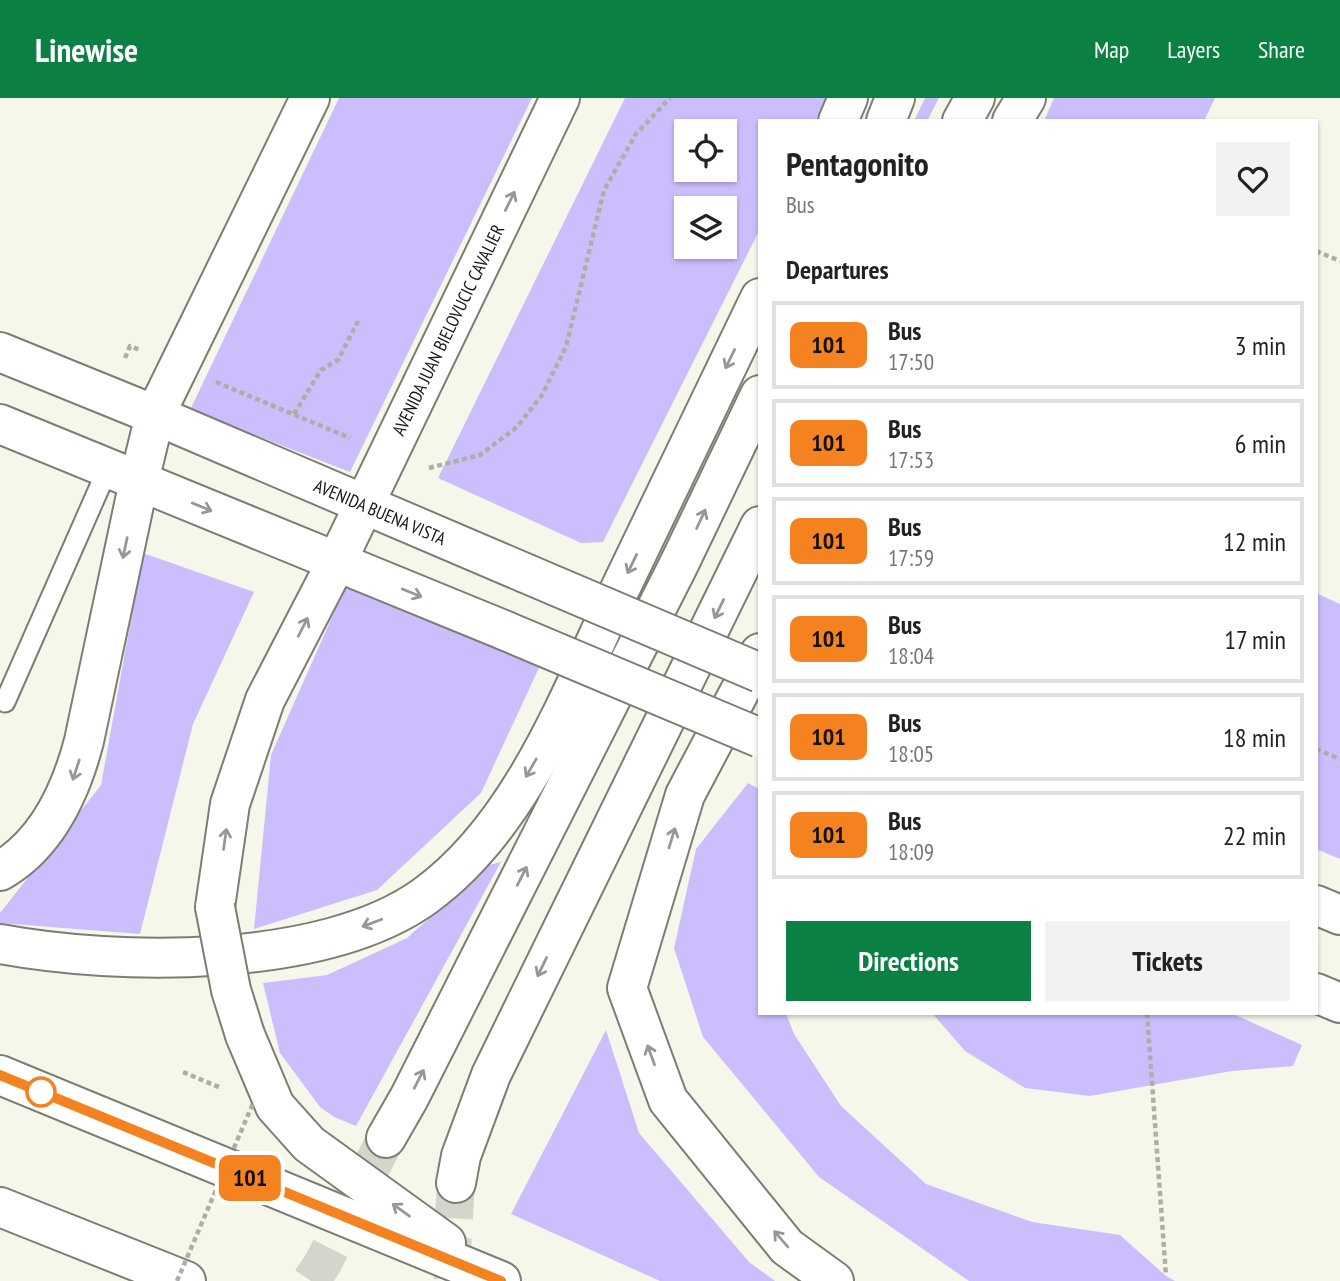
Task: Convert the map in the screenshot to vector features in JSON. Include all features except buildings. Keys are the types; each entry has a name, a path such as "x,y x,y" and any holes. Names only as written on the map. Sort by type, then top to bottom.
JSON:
{"main road":[{"path":"0,871 42,834 65,797 75,774 84,741 123,475 310,98"},
{"name":"AVENIDA JUAN BIELOVUCIC CAVALIER","path":"523,1281 457,1251 309,1144 275,1105 245,1035 231,990 215,906 230,804 265,700 336,563 560,98"},
{"path":"839,119 848,98"},
{"path":"887,119 895,98"},
{"path":"963,119 975,98"},
{"path":"1013,119 1026,98"},
{"path":"0,944 55,952 144,957 186,957 272,950 319,940 391,916 449,878 492,832 553,730 758,302"},
{"name":"AVENIDA BUENA VISTA","path":"0,352 155,415 758,672"},
{"path":"386,1138 409,1098 667,589 758,398"},
{"path":"0,425 506,631 758,737"},
{"path":"456,1183 461,1156 491,1075 758,530"},
{"path":"758,657 685,795 627,988 668,1100 787,1247 834,1281"},
{"path":"1318,906 1340,915"},
{"path":"1318,994 1340,1003"},
{"path":"0,1075 500,1281"},
{"path":"0,1207 186,1281"}],"lane":[{"path":"5,702 123,475"}],"path":[{"path":"424,469 481,455 517,427 542,395 566,346 604,190 636,134 670,98"},
{"path":"1318,252 1340,261"},
{"path":"294,414 321,370 338,360 358,321"},
{"path":"179,366 354,439"},
{"path":"1318,750 1340,759"},
{"path":"1147,1015 1166,1276"},
{"path":"177,1281 254,1101"}],"shaded area":[{"path":"339,98 532,98 350,472 190,410"},
{"path":"625,98 827,98 816,119 758,119 758,233 603,542 581,543 438,478"},
{"path":"925,98 939,98 928,119 915,119"},
{"path":"1054,98 1215,98 1205,119 1045,119"},
{"path":"143,553 254,592 193,724 140,934 0,923 0,913 101,785"},
{"path":"348,581 543,659 481,793 377,890 254,929 271,755"},
{"path":"1318,594 1340,604 1340,859 1318,850"},
{"path":"748,783 758,788 758,1015 787,1015 794,1034 841,1106 926,1184 1032,1222 1120,1235 1175,1281 969,1281 819,1177 703,1037 674,948 696,849"},
{"path":"501,862 356,1126 334,1117 320,1107 280,1053 263,983 327,975 407,938 489,865"},
{"path":"934,1015 1235,1015 1302,1045 1293,1066 1232,1071 1090,1096 1025,1088 965,1051"},
{"path":"606,1030 639,1133 749,1262 775,1281 660,1281 511,1214"}],"tunnel":[{"path":"311,1281 323,1263 386,1138"},
{"path":"453,1275 451,1267 456,1183"}],"bus line":[{"name":"101","path":"0,1075 501,1281"}]}
